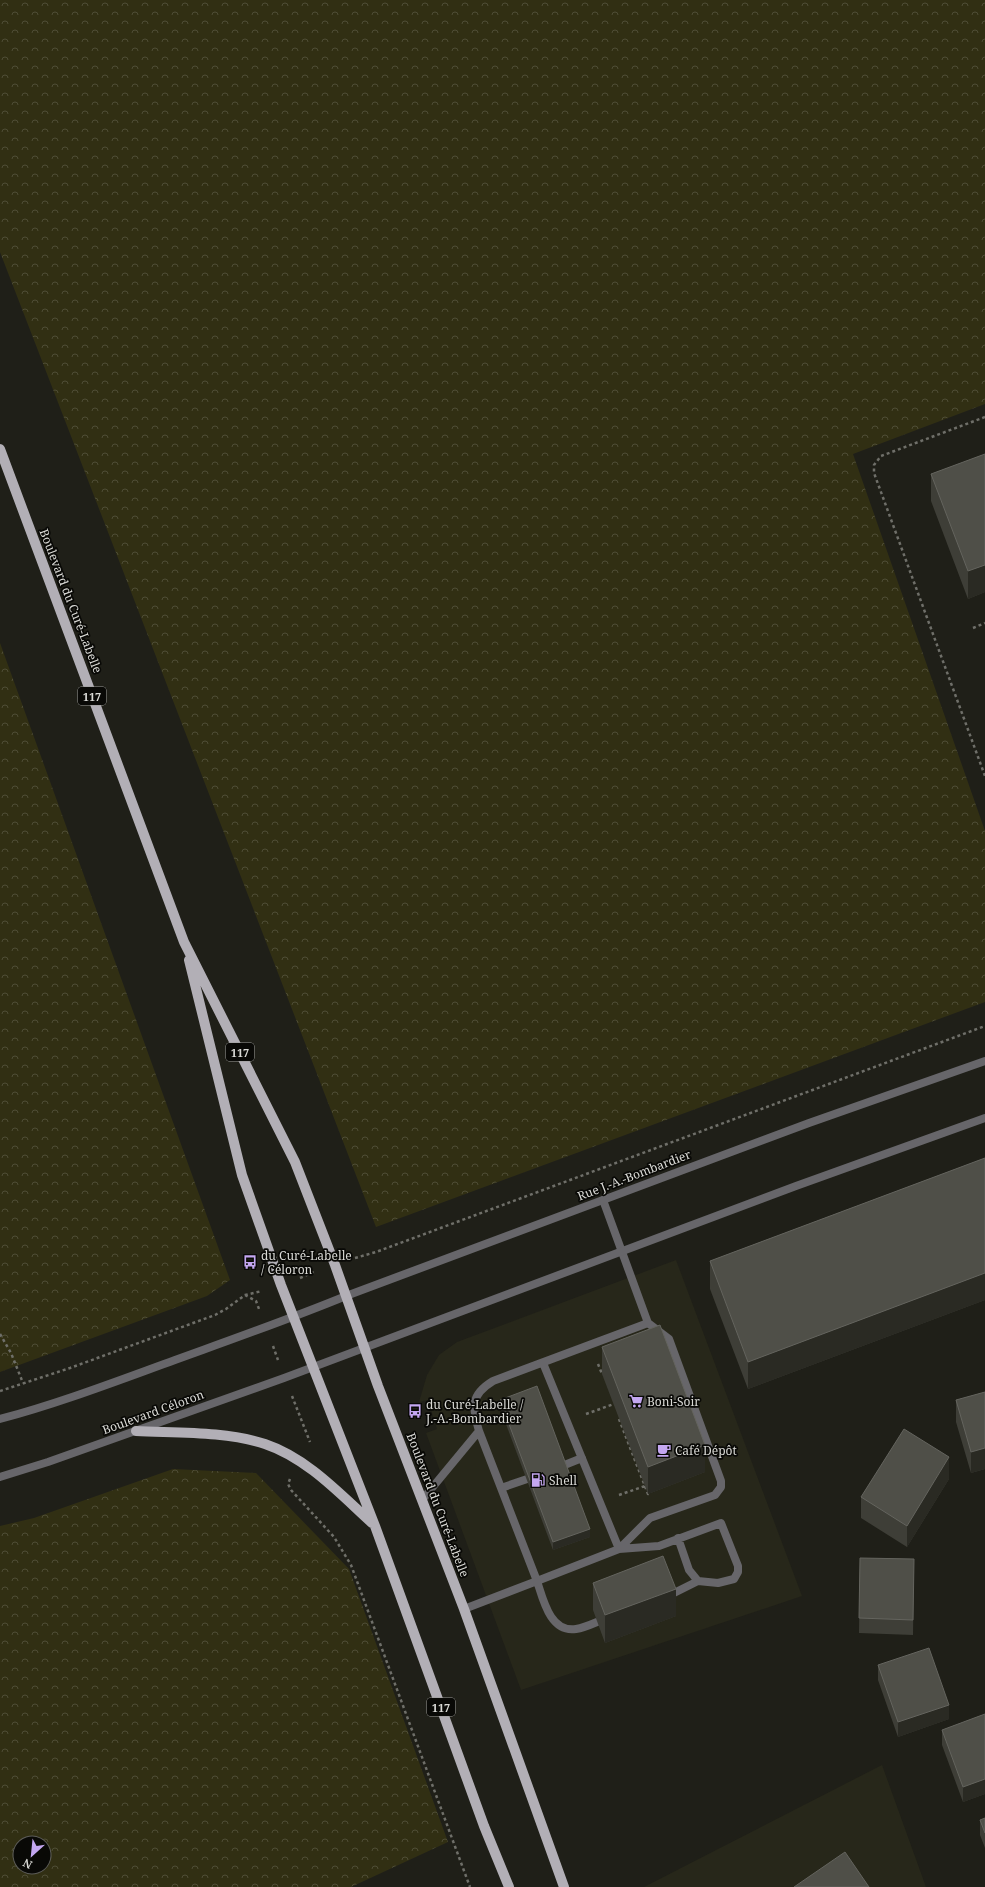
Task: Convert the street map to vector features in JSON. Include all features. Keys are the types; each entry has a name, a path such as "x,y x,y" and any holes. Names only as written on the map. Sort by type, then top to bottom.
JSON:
{"main road":[{"name":"Boulevard du Curé-Labelle","path":"0,449 184,942 295,1162 346,1296 364,1348 464,1609 564,1887"},
{"name":"Boulevard du Curé-Labelle","path":"184,942 242,1175 281,1285 375,1526 484,1826 508,1887"},
{"path":"136,1431 221,1436 247,1439 266,1444 294,1458 322,1478 375,1526"}],"street":[{"name":"Rue J.-A.-Bombardier","path":"294,1317 346,1296 809,1123 985,1061"},
{"path":"312,1367 985,1118"},
{"path":"603,1200 648,1323 669,1339 721,1481 721,1487 715,1495 650,1518 619,1549"},
{"path":"0,1419 73,1397 294,1317"},
{"path":"597,1622 574,1630 558,1624 552,1618 547,1609 479,1431 474,1413 475,1399 483,1387 493,1381 648,1323"},
{"path":"543,1363 619,1549"},
{"name":"Boulevard Céloron","path":"0,1476 31,1468 312,1367"},
{"path":"422,1500 479,1431"},
{"path":"501,1488 582,1458"},
{"path":"464,1609 619,1549 659,1546 721,1523 738,1566 738,1572 734,1579 728,1582 718,1583 698,1580 668,1596"},
{"path":"678,1538 689,1570 698,1580"}],"path":[{"path":"985,417 881,456 876,462 874,469 875,478 985,776"},
{"path":"973,628 985,624"},
{"name":"Rue J.-A.-Bombardier","path":"363,1255 376,1252 985,1026"},
{"path":"0,1390 216,1314 226,1309 245,1295"},
{"path":"0,1334 11,1353 23,1383"},
{"path":"605,1382 602,1374 610,1372"},
{"path":"295,1404 310,1444"},
{"path":"567,1421 614,1404 616,1411"},
{"path":"619,1417 648,1494 655,1492"},
{"path":"291,1477 288,1484 291,1490 334,1537 351,1565 470,1887"},
{"path":"600,1502 645,1486"}],"shaded area":[{"path":"676,1260 802,1596 521,1690 426,1433 437,1429 428,1400 419,1402 427,1375 439,1355 457,1342"},
{"path":"882,1765 926,1887 644,1887"}],"green space":[{"path":"0,0 985,0 985,404 853,454 985,831 985,1002 376,1227 0,252"},
{"path":"0,643 230,1280 207,1296 0,1372"},
{"path":"173,1469 256,1473 349,1569 448,1842 351,1887 0,1887 0,1526 34,1518"}],"building":[{"path":"985,454 985,565 968,571 931,474"},
{"path":"985,1158 985,1273 748,1362 710,1261"},
{"path":"660,1325 705,1445 648,1467 602,1347"},
{"path":"537,1386 590,1529 553,1542 500,1400"},
{"path":"985,1392 985,1448 971,1452 956,1400"},
{"path":"904,1429 949,1457 907,1526 861,1497"},
{"path":"663,1556 676,1589 605,1615 593,1583"},
{"path":"860,1558 914,1559 913,1620 859,1618"},
{"path":"929,1648 949,1705 898,1722 878,1665"},
{"path":"985,1714 985,1779 963,1787 942,1730"},
{"path":"985,1818 985,1833 980,1820"},
{"path":"845,1852 869,1887 794,1887"}],"place":[{"name":"du Curé-Labelle / Céloron","path":"250,1262"},
{"name":"Boni-Soir","path":"636,1401"},
{"name":"du Curé-Labelle / J.-A.-Bombardier","path":"415,1411"},
{"name":"Café Dépôt","path":"664,1450"},
{"name":"Shell","path":"538,1480"}]}
